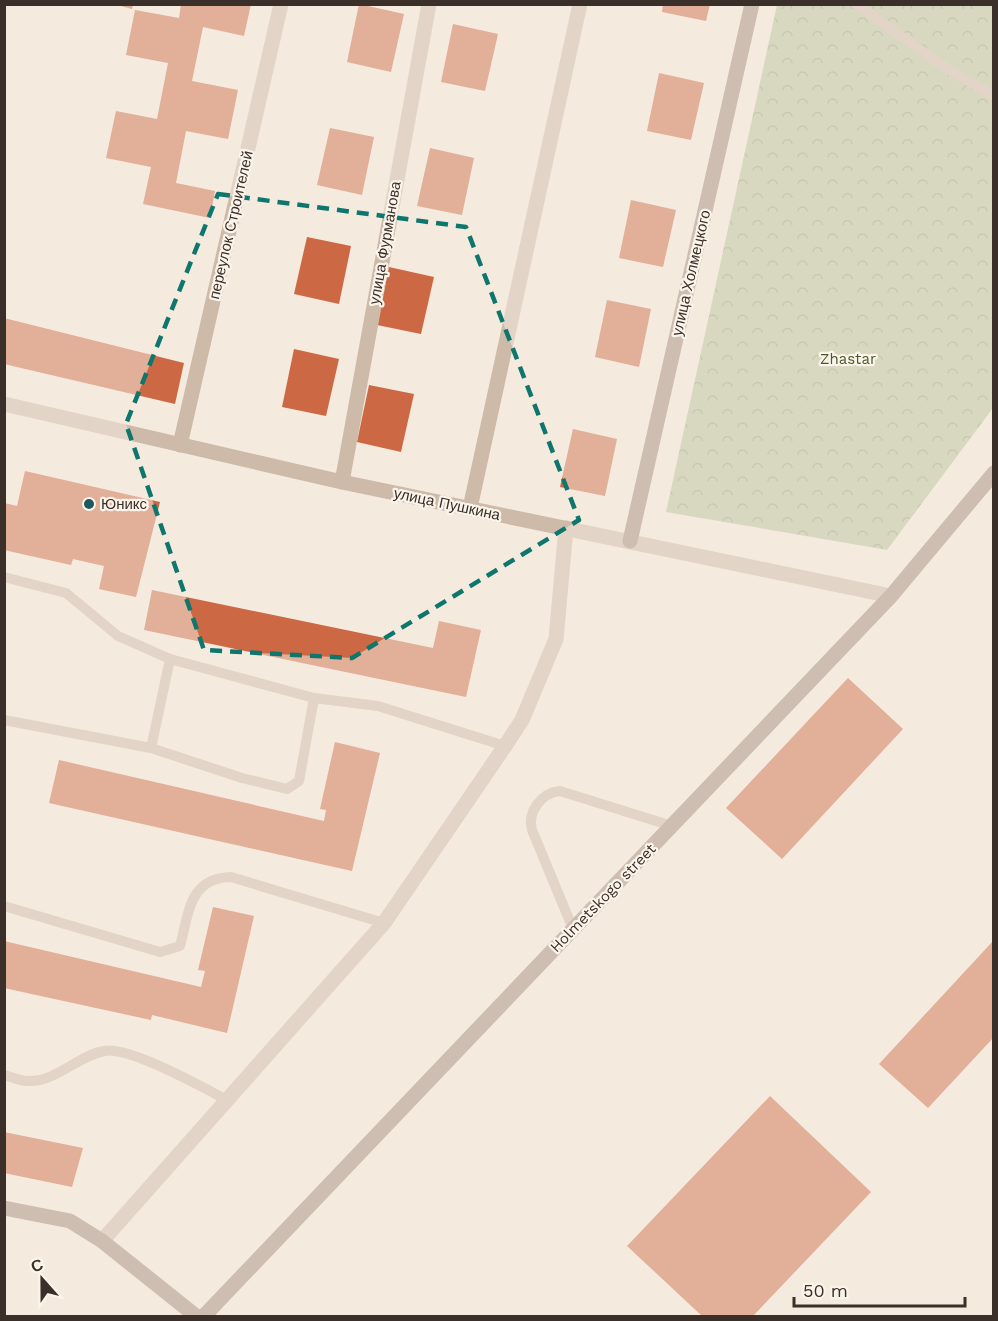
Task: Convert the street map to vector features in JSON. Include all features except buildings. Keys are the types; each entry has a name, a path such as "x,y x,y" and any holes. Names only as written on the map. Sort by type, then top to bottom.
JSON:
{"street":[{"name":"переулок Строителей","path":"180,445 281,4"},
{"name":"улица Фурманова","path":"342,482 429,4"},
{"path":"471,508 580,4"},
{"name":"улица Холмецкого","path":"630,542 752,4"},
{"name":"улица Пушкина","path":"4,404 342,482 891,596"},
{"name":"Holmetskogo street","path":"204,1317 891,596 993,474"},
{"path":"102,1241 384,923 522,720 555,639 566,528"},
{"path":"4,1208 70,1221 102,1241 196,1317"}],"lane":[{"path":"856,4 946,68 993,96"},
{"path":"4,577 66,593 118,636 170,659 314,698 378,706 505,746"},
{"path":"151,748 170,659"},
{"path":"4,720 151,748 242,778 287,789 299,781 314,698"},
{"path":"573,929 531,830 530,815 533,810 549,795 560,791 672,826"},
{"path":"4,906 160,952 180,946 195,894 202,884 218,877 231,877 384,923"},
{"path":"4,1075 28,1082 53,1076 86,1057 106,1051 137,1057 227,1100"}],"highlighted area":[{"path":"218,194 466,227 579,520 352,658 204,650 126,424"}],"green space":[{"name":"Zhastar","path":"777,5 993,5 993,408 887,550 666,512"}],"place":[{"name":"Юникс","path":"89,504"}]}
